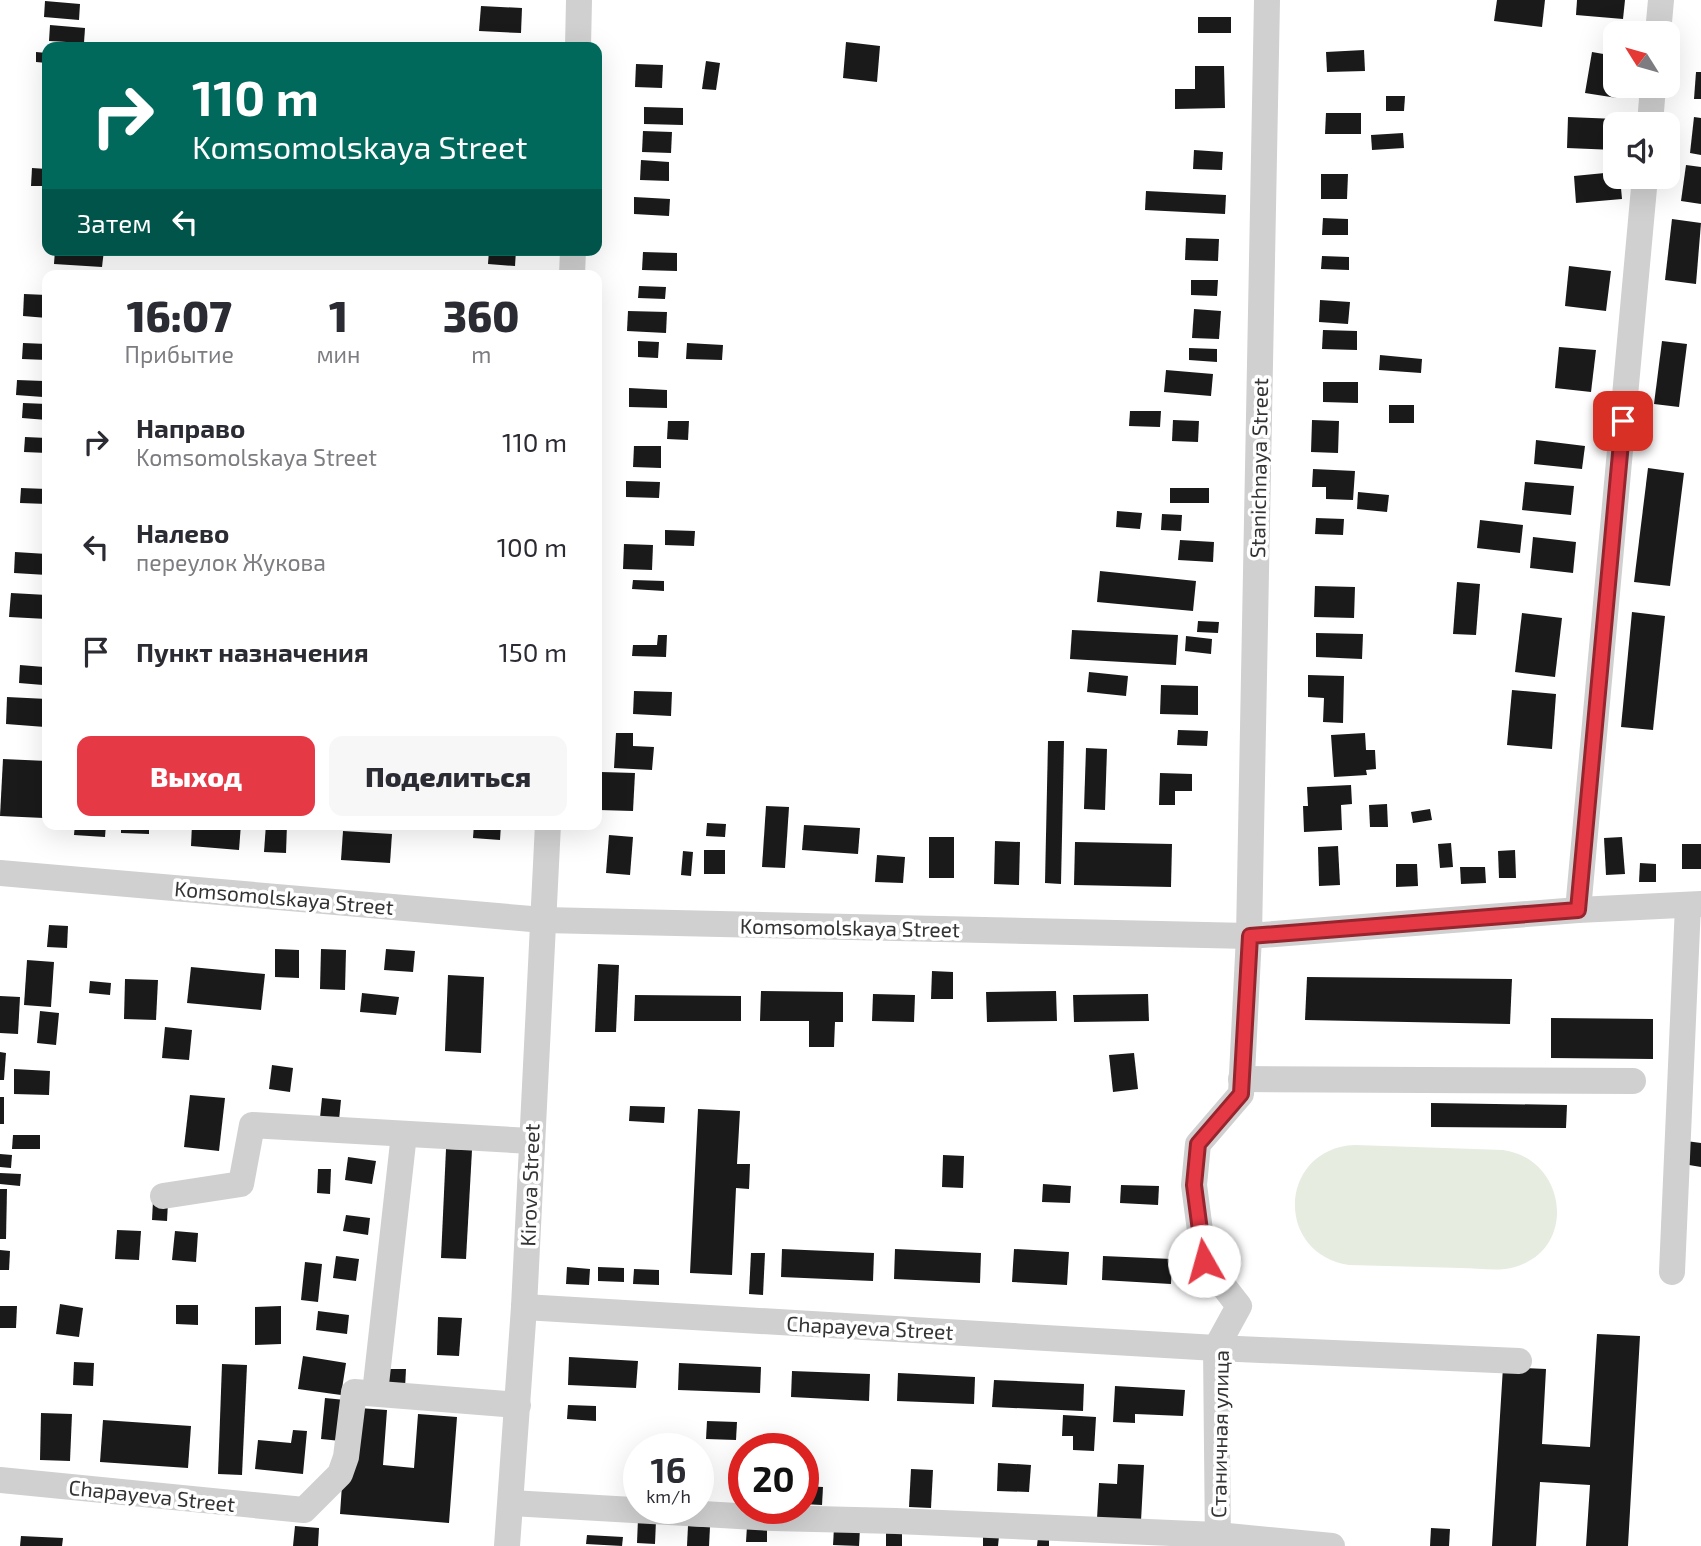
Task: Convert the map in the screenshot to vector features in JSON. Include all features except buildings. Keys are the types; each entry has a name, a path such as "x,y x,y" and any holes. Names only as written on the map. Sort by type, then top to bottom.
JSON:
{"street":[{"path":"578,42 579,0"},
{"name":"Stanichnaya Street","path":"1250,936 1267,0"},
{"path":"1659,21 1661,0"},
{"path":"1578,910 1644,189"},
{"name":"Kirova Street","path":"507,1546 524,1307 548,830"},
{"name":"Komsomolskaya Street","path":"0,873 544,920 1250,936 1578,910 1695,904"},
{"path":"1672,1272 1695,904"},
{"name":"Станичная улица","path":"1218,1541 1216,1348 1239,1306 1204,1261 1194,1185 1198,1144 1241,1094 1250,936"},
{"path":"1241,1079 1633,1081"},
{"path":"163,1196 241,1184 252,1125 531,1141"},
{"path":"404,1134 375,1393 518,1405"},
{"name":"Chapayeva Street","path":"524,1307 1216,1348 1519,1361"},
{"name":"Chapayeva Street","path":"0,1480 304,1510 340,1474 346,1457 354,1392 375,1393"},
{"path":"511,1503 773,1518 895,1521 1332,1546"}],"shaded area":[{"path":"1355,1145 1503,1150 1524,1157 1541,1170 1552,1186 1557,1205 1556,1224 1549,1242 1535,1257 1515,1267 1502,1269 1349,1265 1324,1257 1307,1242 1297,1223 1295,1202 1300,1181 1311,1163 1330,1151"}],"route":[{"path":"1204,1261 1194,1185 1198,1144 1241,1094 1250,936 1578,910 1623,421"}]}
